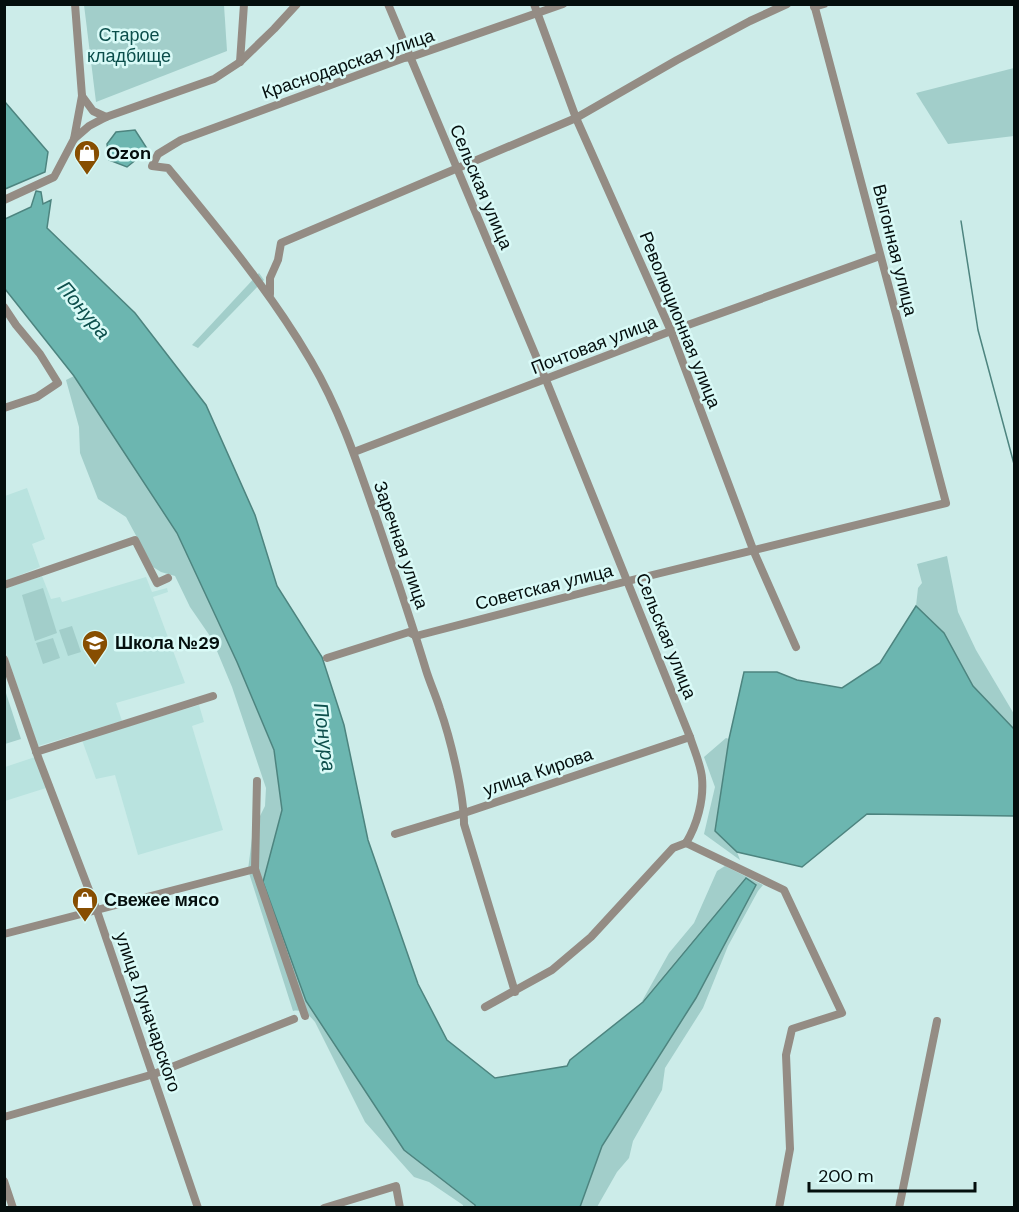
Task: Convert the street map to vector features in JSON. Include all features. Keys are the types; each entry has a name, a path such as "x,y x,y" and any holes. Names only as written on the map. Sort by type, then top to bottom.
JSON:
{"street":[{"path":"4,200 54,177 74,139 82,96 75,4"},
{"path":"240,62 243,4"},
{"path":"74,139 88,126 106,117 213,80 240,62 297,4"},
{"name":"Сельская улица","path":"388,4 546,380 690,737 702,778 701,799 695,829 686,843"},
{"name":"Революционная улица","path":"534,4 576,118 671,331 754,552 796,647"},
{"name":"Краснодарская улица","path":"152,166 158,154 181,140 404,58 563,4"},
{"path":"270,295 270,278 278,260 281,243 576,118 677,60 787,4"},
{"path":"814,6 824,4"},
{"name":"Выгонная улица","path":"814,6 946,503"},
{"path":"82,96 93,111 106,117"},
{"name":"Заречная улица","path":"152,166 168,168 242,258 270,295 312,362 335,406 354,452 441,710 464,813 464,824 515,992"},
{"name":"Почтовая улица","path":"354,452 671,331 880,256"},
{"path":"4,307 40,354 58,383 37,397 4,408"},
{"name":"Советская улица","path":"327,658 408,632 416,636 946,503"},
{"path":"4,585 135,540 156,583 168,578"},
{"name":"улица Луначарского","path":"4,659 36,752 97,911 198,1208"},
{"path":"36,752 213,696"},
{"name":"улица Кирова","path":"395,834 690,737"},
{"path":"257,781 255,869 305,1016"},
{"path":"485,1007 552,970 591,937 673,848 686,843 784,890 842,1013 792,1029 786,1055 790,1149 779,1208"},
{"path":"4,934 255,869"},
{"path":"4,1117 154,1074 294,1019"},
{"path":"899,1208 937,1022"},
{"path":"4,1181 13,1208"},
{"path":"324,1208 396,1186 400,1208"}],"shaded area":[{"path":"27,488 45,539 32,544 40,567 5,581 5,496"},
{"name":"Школа №29","path":"42,576 51,599 60,597 62,602 146,577 152,592 167,588 168,592 153,597 185,683 116,703 122,721 38,746 5,650 4,589"},
{"path":"199,705 204,722 192,726 223,830 138,855 115,775 96,779 82,740"},
{"path":"35,757 46,788 5,801 5,767"}],"green space":[{"name":"Старое кладбище","path":"84,5 224,5 227,51 96,102"},
{"path":"1014,68 1014,136 948,144 916,93"},
{"path":"259,273 264,280 198,348 192,345"},
{"path":"74,376 177,533 237,662 274,751 282,810 263,882 475,1207 463,1207 429,1182 414,1177 365,1122 315,1022 303,1012 293,1011 248,870 253,830 265,806 266,788 232,687 212,639 190,607 175,576 153,567 126,517 98,499 80,453 79,427 66,380"},
{"path":"947,556 958,612 976,650 1014,714 1014,729 973,686 944,633 916,606 918,588 922,583 917,564"},
{"path":"43,588 57,633 35,641 22,595"},
{"path":"72,626 81,652 68,656 59,630"},
{"path":"53,638 60,658 43,664 36,643"},
{"path":"4,687 21,739 5,744 4,744"},
{"path":"726,738 729,739 715,831 737,852 740,860 704,834 715,787 704,757"},
{"path":"725,866 763,885 728,946 703,1008 665,1068 662,1090 633,1141 629,1158 617,1172 597,1207 580,1208 602,1146 696,998 756,885 745,878 641,1003 669,953 694,923 717,871"}],"water":[{"path":"5,102 48,152 45,172 5,189"},
{"path":"135,130 148,150 127,167 109,160 107,144 116,132"},
{"name":"Понура","path":"36,191 41,192 43,204 51,200 47,228 135,313 206,405 255,515 277,586 322,657 344,725 368,840 418,984 447,1040 495,1078 567,1066 570,1060 643,1002 746,878 756,885 696,998 602,1146 580,1207 475,1207 404,1150 306,1001 263,882 282,810 274,750 237,662 177,533 74,376 5,289 5,219 31,207"},
{"path":"916,606 944,633 973,686 1014,729 1014,816 867,814 802,867 737,852 715,831 729,739 744,672 777,672 797,680 842,688 880,663"}],"waterway":[{"path":"961,221 978,330 1014,464"}],"place":[{"name":"Ozon","path":"87,176"},
{"name":"Школа №29","path":"95,666"},
{"name":"Свежее мясо","path":"85,923"}]}
